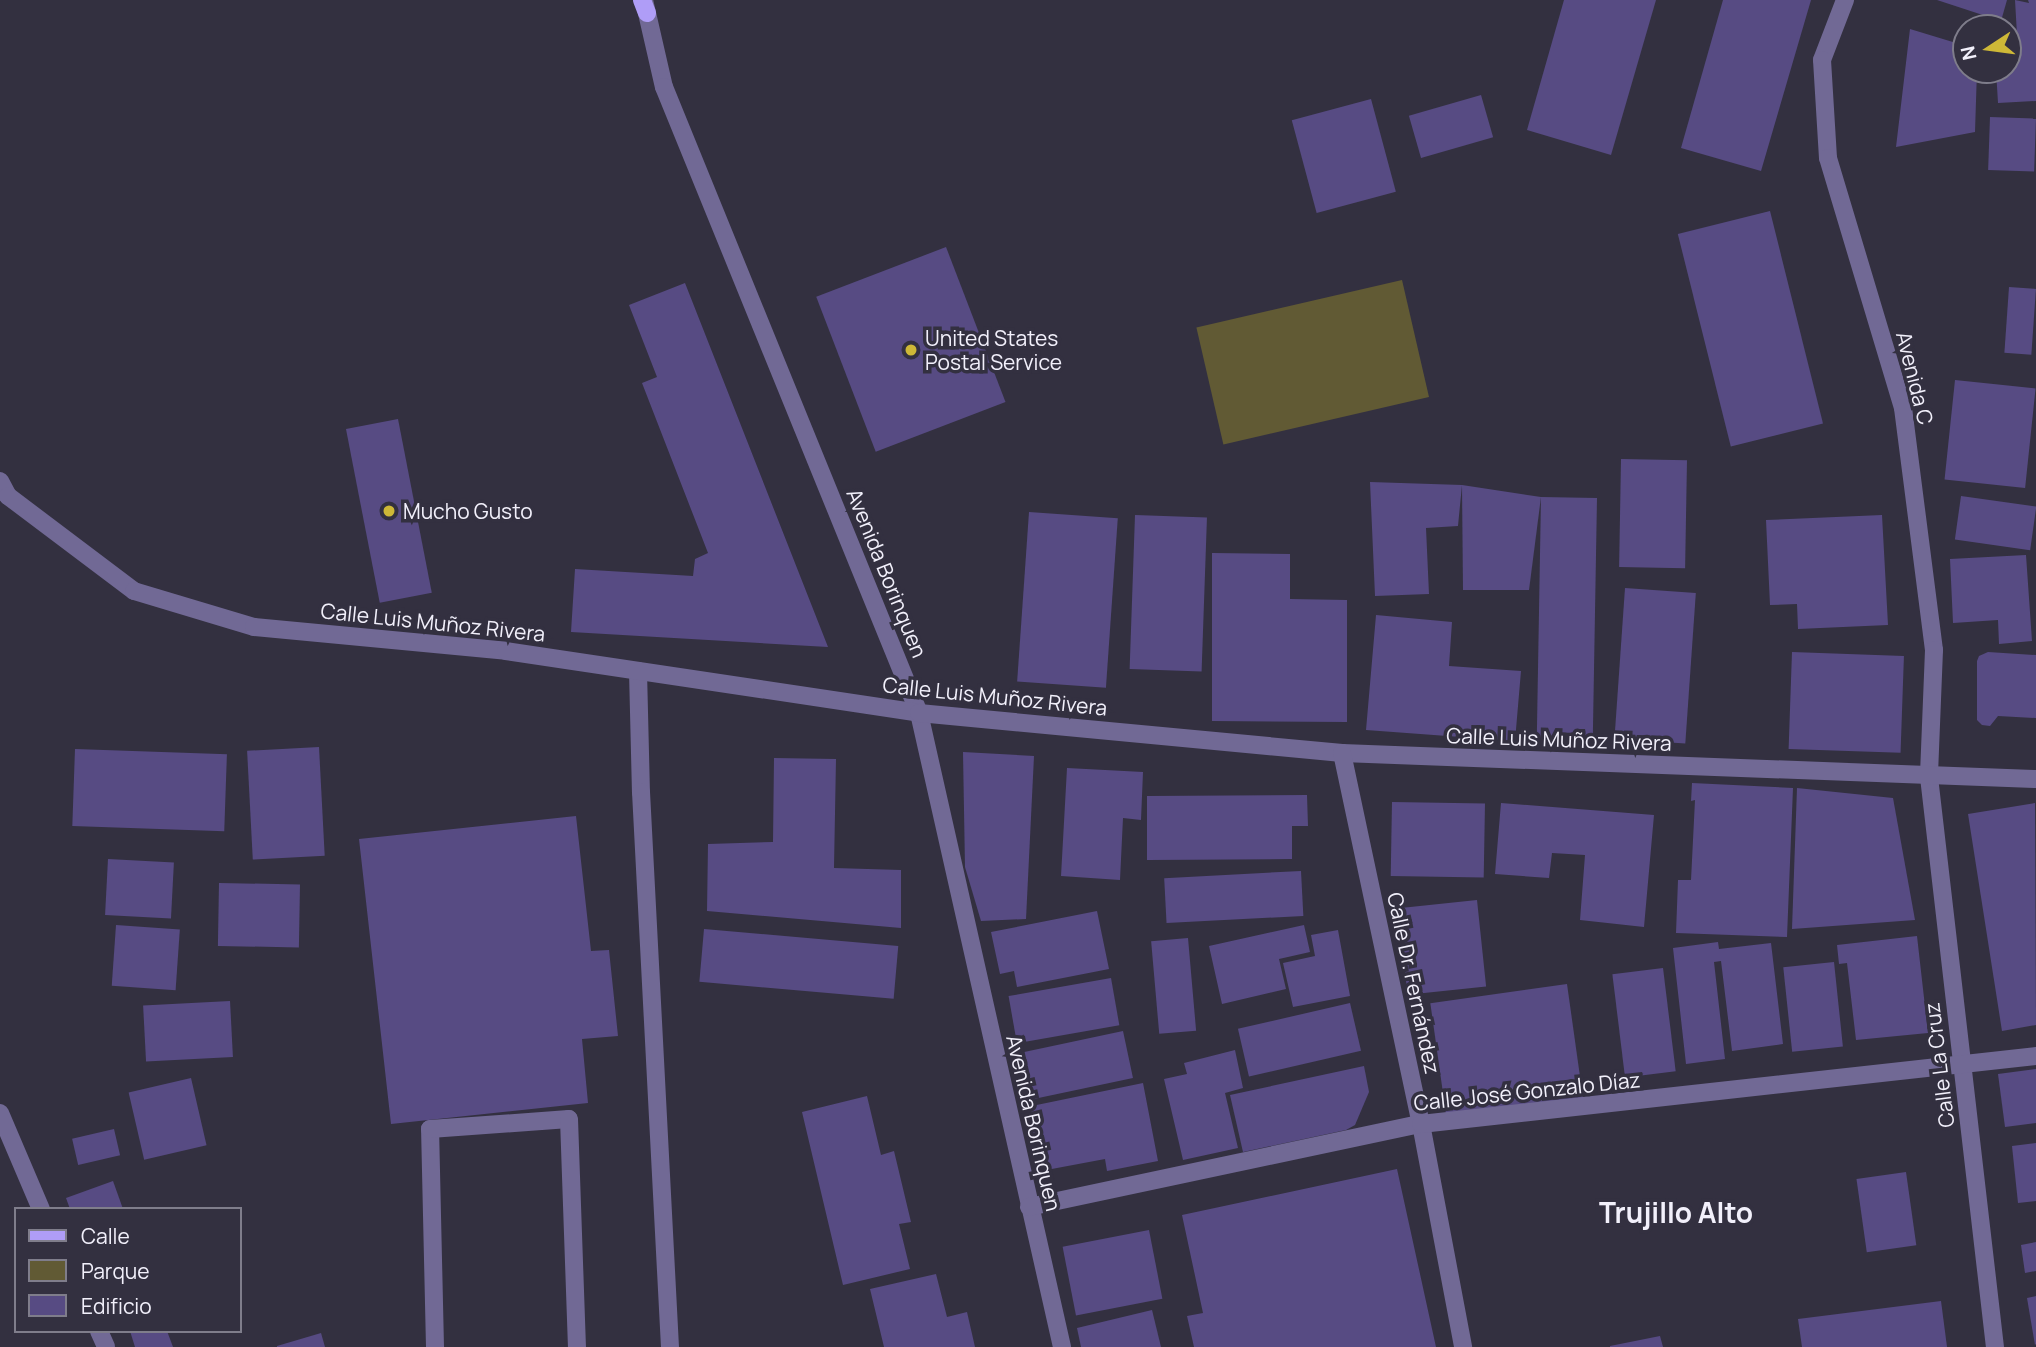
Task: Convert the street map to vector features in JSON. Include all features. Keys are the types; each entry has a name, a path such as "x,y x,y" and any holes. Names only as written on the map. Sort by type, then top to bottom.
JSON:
{"street":[{"name":"Avenida C","path":"1845,0 1822,60 1828,158 1903,408 1934,650 1929,777"},
{"name":"Avenida Borinquen","path":"645,4 664,87 919,713 1062,1347"},
{"name":"Calle Luis Muñoz Rivera","path":"3,493 134,591 254,627 506,650 919,713 1342,753 2036,779"},
{"path":"638,671 641,792 670,1347"},
{"name":"Calle Dr. Fernández","path":"1342,753 1421,1124 1463,1347"},
{"name":"Calle La Cruz","path":"1929,777 1995,1347"},
{"name":"Calle José Gonzalo Díaz","path":"1029,1207 1421,1124 2036,1056"},
{"path":"0,1113 40,1207"},
{"path":"435,1347 430,1129 569,1119 577,1347"}],"green space":[{"path":"1402,280 1429,397 1223,444 1196,327"}],"building":[{"path":"1564,0 1656,0 1611,155 1527,130"},
{"path":"1723,0 1811,0 1761,171 1681,148"},
{"path":"1937,0 2007,0 2003,14 1980,14"},
{"path":"2015,0 2029,3 2028,0 2036,0 2036,101 1998,103 1997,84 2022,84 2022,14 2016,14"},
{"path":"1910,29 1952,42 1952,84 1977,84 1975,132 1896,147"},
{"path":"1481,95 1493,137 1421,158 1409,116"},
{"path":"1371,99 1396,192 1317,213 1292,120"},
{"path":"1990,117 2036,119 2034,172 1988,170"},
{"path":"1770,211 1823,423 1731,446 1678,234"},
{"name":"United States Postal Service","path":"946,247 1005,402 876,452 816,297"},
{"path":"685,283 828,647 571,632 575,569 693,576 695,559 708,553 642,383 657,377 629,305"},
{"path":"2009,287 2036,289 2031,355 2004,353"},
{"path":"1955,380 2036,388 2025,488 1945,479"},
{"name":"Mucho Gusto","path":"398,419 432,593 380,603 346,429"},
{"path":"1621,459 1687,460 1685,568 1619,567"},
{"path":"1370,482 1462,485 1458,526 1426,528 1429,594 1375,596"},
{"path":"1462,485 1541,497 1529,590 1463,590"},
{"path":"1961,496 2036,507 2030,550 1955,540"},
{"path":"1541,497 1597,498 1593,740 1537,739"},
{"path":"1029,512 1118,518 1106,688 1017,682"},
{"path":"1135,515 1207,518 1202,671 1130,669"},
{"path":"1882,515 1888,625 1798,629 1797,604 1770,605 1766,520"},
{"path":"1212,553 1290,554 1290,599 1347,600 1347,722 1212,721"},
{"path":"2026,555 2032,641 1999,644 1998,620 1953,623 1950,559"},
{"path":"1625,588 1696,593 1685,744 1614,739"},
{"path":"1376,615 1452,622 1449,666 1521,671 1515,741 1366,730"},
{"path":"1792,652 1904,656 1901,753 1789,749"},
{"path":"1988,652 2036,655 2036,718 1998,716 1990,726 1982,725 1977,720 1977,661 1979,656"},
{"path":"319,747 325,856 253,860 247,751"},
{"path":"75,749 227,754 224,831 72,826"},
{"path":"963,752 1034,756 1026,919 981,921 965,867"},
{"path":"774,758 836,759 834,868 901,870 901,928 707,911 708,844 773,842"},
{"path":"1067,768 1143,772 1141,820 1123,818 1120,880 1061,876"},
{"path":"1692,783 1793,788 1787,937 1676,933 1678,880 1691,880 1695,800 1691,801"},
{"path":"1797,788 1893,798 1915,920 1792,929"},
{"path":"1307,795 1308,826 1292,826 1292,859 1147,860 1147,796"},
{"path":"1392,802 1485,804 1484,878 1391,876"},
{"path":"1501,803 1654,815 1644,927 1580,920 1585,855 1552,853 1549,878 1495,874"},
{"path":"2035,803 2036,1025 2002,1031 1968,814"},
{"path":"576,816 591,951 609,950 618,1036 582,1039 588,1103 391,1124 359,839"},
{"path":"108,859 174,862 171,918 105,915"},
{"path":"1301,871 1303,916 1167,923 1164,878"},
{"path":"219,883 300,884 299,947 218,946"},
{"path":"1477,900 1486,987 1408,995 1398,908"},
{"path":"1097,911 1109,969 1017,987 1014,971 1000,974 991,932"},
{"path":"116,925 180,929 176,990 112,986"},
{"path":"1304,925 1310,952 1279,959 1286,989 1222,1004 1209,946"},
{"path":"704,929 898,946 894,999 699,982"},
{"path":"1338,930 1350,996 1293,1007 1283,963 1315,956 1311,935"},
{"path":"1917,936 1928,1033 1856,1040 1847,963 1839,964 1837,945"},
{"path":"1188,938 1196,1031 1159,1034 1151,941"},
{"path":"1718,942 1719,949 1771,943 1783,1044 1732,1051 1721,961 1714,962 1725,1059 1686,1064 1673,948"},
{"path":"1834,962 1843,1047 1792,1052 1783,967"},
{"path":"1663,968 1676,1071 1625,1077 1612,974"},
{"path":"1111,978 1119,1025 1017,1043 1009,996"},
{"path":"1567,984 1583,1098 1446,1117 1430,1003"},
{"path":"230,1001 233,1057 146,1061 143,1006"},
{"path":"1350,1003 1361,1051 1249,1077 1238,1029"},
{"path":"1123,1031 1133,1078 1020,1102 1010,1055"},
{"path":"1235,1050 1243,1088 1225,1093 1238,1148 1183,1160 1164,1079 1187,1074 1184,1063"},
{"path":"1364,1066 1369,1092 1355,1125 1346,1130 1243,1152 1230,1095"},
{"path":"2036,1069 2036,1123 2005,1127 1998,1074"},
{"path":"191,1078 207,1145 144,1160 129,1092"},
{"path":"1143,1083 1158,1161 1107,1171 1105,1159 1041,1171 1027,1107"},
{"path":"867,1096 881,1155 894,1151 911,1222 899,1224 910,1269 843,1285 802,1112"},
{"path":"114,1129 120,1155 78,1165 72,1139"},
{"path":"2036,1143 2036,1201 2018,1203 2012,1146"},
{"path":"1397,1169 1436,1347 1194,1347 1187,1316 1203,1313 1182,1215"},
{"path":"1906,1172 1916,1245 1867,1252 1856,1179"},
{"path":"113,1181 122,1207 69,1207 66,1198"},
{"path":"1149,1230 1162,1299 1076,1316 1063,1247"},
{"path":"2036,1242 2036,1271 2025,1273 2021,1245"},
{"path":"936,1274 947,1317 967,1312 975,1347 884,1347 870,1289"},
{"path":"2036,1296 2036,1344 2035,1345 2027,1298"},
{"path":"1941,1301 1947,1347 1802,1347 1798,1319"},
{"path":"1152,1310 1161,1347 1081,1347 1077,1328"},
{"path":"131,1333 168,1333 173,1347 135,1347"},
{"path":"321,1333 325,1347 277,1347 277,1346"},
{"path":"1660,1336 1663,1347 1610,1347 1610,1346"}],"place":[{"name":"United States Postal Service","path":"911,350"},
{"name":"Mucho Gusto","path":"389,511"}],"district":[{"name":"Trujillo Alto","path":"1676,1212"}]}
